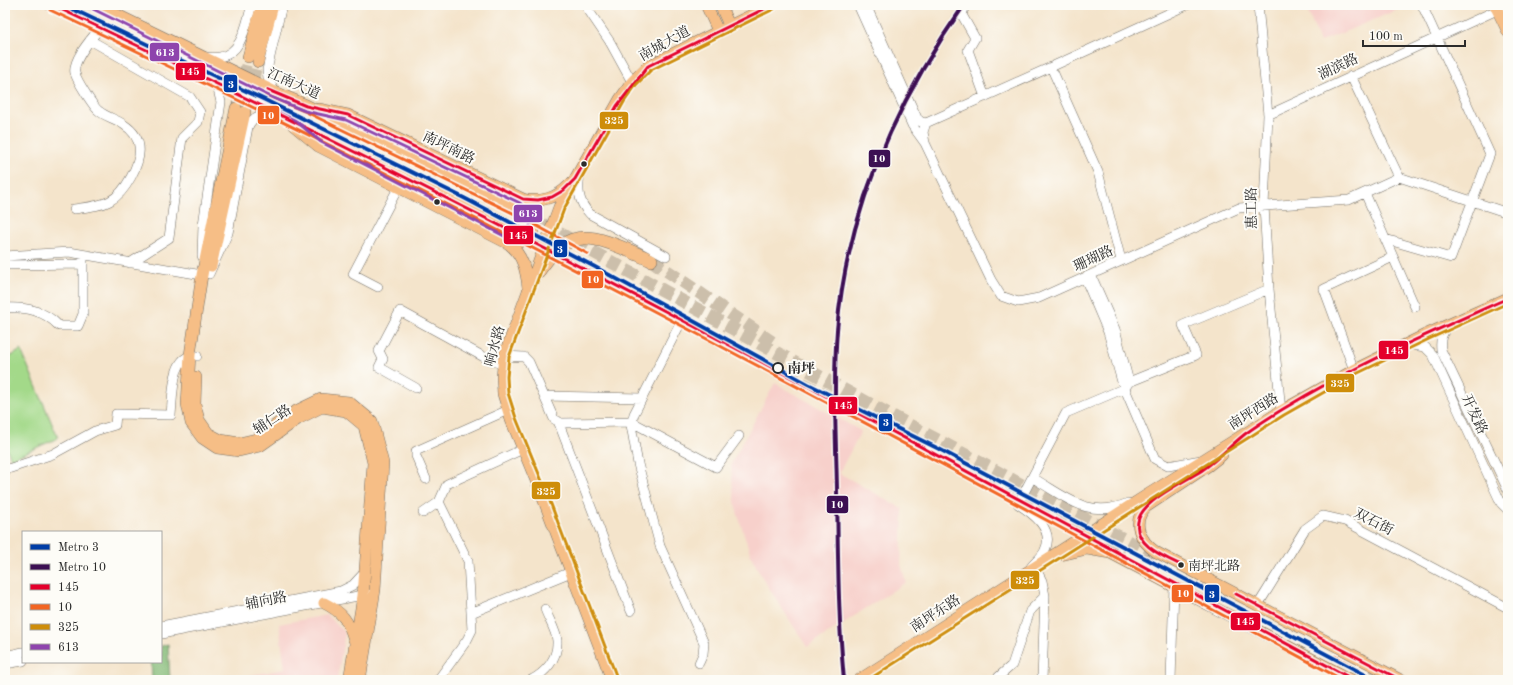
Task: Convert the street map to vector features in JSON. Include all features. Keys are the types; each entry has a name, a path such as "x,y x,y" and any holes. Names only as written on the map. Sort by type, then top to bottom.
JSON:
{"highway":[{"path":"52,5 99,29 212,80 512,238"},
{"name":"江南大道","path":"95,5 275,93 306,106 523,213"},
{"path":"528,288 541,264 563,244 576,239 592,238 608,241 651,260"}],"main road":[{"path":"248,57 262,5"},
{"path":"258,62 273,5"},
{"path":"706,5 718,31"},
{"path":"720,5 729,25"},
{"name":"南城大道","path":"575,179 620,99 632,82 648,66 772,5"},
{"path":"1496,8 1508,32"},
{"name":"南坪南路","path":"306,106 348,115 523,199 533,202 546,200 565,190 575,179"},
{"name":"辅仁路","path":"240,110 205,274 186,404 191,423 202,438 217,448 240,451 260,446 298,419 322,407 346,411 364,426 373,463 363,596 349,680"},
{"path":"281,116 318,146 398,188 512,238 517,244 523,241 534,230 536,221 535,212 523,199"},
{"name":"响水路","path":"575,179 559,206 528,288 504,361 502,377 503,394 571,572 609,679"},
{"path":"512,238 515,249 522,260 528,288"},
{"name":"南坪西路","path":"1031,569 1281,411 1354,370 1406,344 1508,298"},
{"name":"辅仁路","path":"194,355 195,404 199,420 208,433 221,440 239,443 256,439 294,412 321,398 349,402 372,421 383,463 375,590 360,680"},
{"path":"1251,430 1208,466 1146,507 1141,512 1138,525 1143,541 1156,552 1401,680"},
{"path":"1031,569 1074,551 1098,550 1110,553 1352,680"},
{"name":"南坪东路","path":"859,680 1031,569"},
{"path":"324,603 341,613 347,620 355,643"}],"street":[{"path":"200,57 221,57 230,54 239,45 252,5"},
{"path":"275,93 268,78 267,70 282,5"},
{"path":"585,5 610,42 632,82"},
{"name":"珊瑚路","path":"858,5 912,125 925,143 991,280 1001,296 1018,302 1039,298 1239,208 1348,200 1399,177"},
{"path":"866,5 917,118 921,122 926,123 1187,5"},
{"path":"965,5 962,15 975,38 968,50 985,97"},
{"name":"惠工路","path":"1258,5 1268,115 1264,206 1269,289 1281,411"},
{"path":"1385,239 1451,258 1490,154 1422,5"},
{"name":"湖滨路","path":"1268,115 1436,38 1496,8 1508,5"},
{"path":"74,209 104,205 116,197 130,179 140,162 140,147 134,134 124,125 98,111 75,73 75,65 90,40 99,29"},
{"path":"90,40 190,97 200,112 198,122 182,138 169,238 130,263"},
{"path":"1051,67 1098,172 1122,260"},
{"path":"1351,76 1399,177 1473,200 1508,213"},
{"path":"205,274 203,225 221,102 218,90 212,80"},
{"path":"205,274 228,233 248,127 251,120 255,116 261,114 281,116"},
{"path":"925,143 923,132 926,123"},
{"path":"581,168 578,192 579,199 587,211 604,223 666,256"},
{"path":"378,287 353,274 398,188"},
{"path":"1365,193 1415,307"},
{"path":"5,256 68,252 205,274"},
{"path":"5,308 27,308 51,317 59,326 78,326 82,314 83,255"},
{"path":"1354,370 1324,289 1393,257"},
{"path":"5,265 83,264"},
{"path":"1088,276 1115,329 1125,384 1155,459 1168,466 1204,459"},
{"path":"1042,680 1044,596 1042,581 1031,569 1046,550 1047,539 1043,527 1036,516 1018,504 1066,413 1125,384 1196,355 1183,325 1269,289"},
{"path":"416,388 379,367 383,359 379,351 400,311 484,357 504,361 524,357 529,362 554,418 561,423 632,422 716,467 738,436"},
{"path":"681,322 642,398 632,422 638,464 660,546 704,643 703,654 699,663"},
{"name":"开发路","path":"1451,323 1444,331 1440,339 1441,350 1508,490"},
{"name":"开发路","path":"1406,344 1425,347 1433,355 1494,488 1502,503 1508,510"},
{"path":"5,470 53,454 95,432 115,425 116,414 171,415 177,369 182,359 194,355"},
{"path":"544,396 642,398"},
{"path":"426,479 416,456 416,451 508,410"},
{"path":"558,421 631,611"},
{"path":"423,513 440,502 447,484 523,449"},
{"path":"1032,478 1081,505 1097,510 1116,508 1147,495"},
{"path":"438,680 472,630 468,561 440,502"},
{"name":"双石街","path":"1258,605 1305,529 1323,516 1345,521 1508,608"},
{"name":"辅向路","path":"162,626 341,591 353,585 365,572"},
{"path":"471,614 571,572"},
{"path":"1171,680 1174,586"},
{"name":"辅向路","path":"162,634 363,596 375,590"},
{"path":"995,680 1012,665 1030,611 1044,596"},
{"path":"530,680 537,677 553,662 558,641 545,609"},
{"path":"5,656 22,652"},
{"path":"5,664 22,661"}],"shaded area":[{"path":"1305,5 1409,5 1320,42"},
{"path":"775,383 861,431 839,473 903,509 901,565 906,582 807,647 762,577 751,556 737,512 733,490 731,464"},
{"path":"327,615 345,633 337,680 224,680 285,669 279,624"}],"green space":[{"path":"21,350 58,438 11,459 5,444 5,360"},
{"path":"168,644 170,680 152,680 151,663 162,663 162,646"}],"tunnel":[{"path":"236,108 248,57"},
{"path":"245,112 258,62"},
{"path":"526,215 868,403 1161,559"},
{"path":"516,234 829,397 1123,555"},
{"path":"651,260 772,342"},
{"path":"1369,670 1389,680"}],"metro line":[{"name":"3","path":"64,5 265,100 464,198 595,267 808,384 939,449 1375,680"},
{"name":"10","path":"844,680 839,585 835,390 837,330 843,286 852,243 864,200 879,159 917,80 939,42 964,5"}],"transit line":[{"name":"145","path":"52,5 217,84 545,249 870,419 1354,680"},
{"name":"613","path":"64,5 214,75 289,115 321,142 510,239 517,238 528,231 530,227 530,219 520,203 346,120 305,111 273,98 93,9"},
{"name":"145","path":"268,90 306,106 348,115 523,199 538,200 552,197 564,190 575,179 617,106 648,66 772,5"},
{"name":"325","path":"617,678 546,491 516,418 508,393 507,377 509,357 564,209 624,102 636,85 651,70 774,9"},
{"name":"10","path":"50,10 214,88 378,169 540,252 862,421 1343,680"},
{"name":"10","path":"266,95 304,111 521,217 588,254"},
{"name":"145","path":"1181,565 1150,548 1139,535 1139,518 1143,511 1157,497 1201,471 1254,427 1310,393 1394,350 1508,298"},
{"name":"325","path":"868,680 1284,415 1356,374 1508,303"},
{"name":"145","path":"1236,594 1401,680"},
{"name":"10","path":"1335,656 1378,680"}],"place":[{"name":"南坪","path":"778,368"},
{"name":"南坪北路","path":"1181,565"}]}
